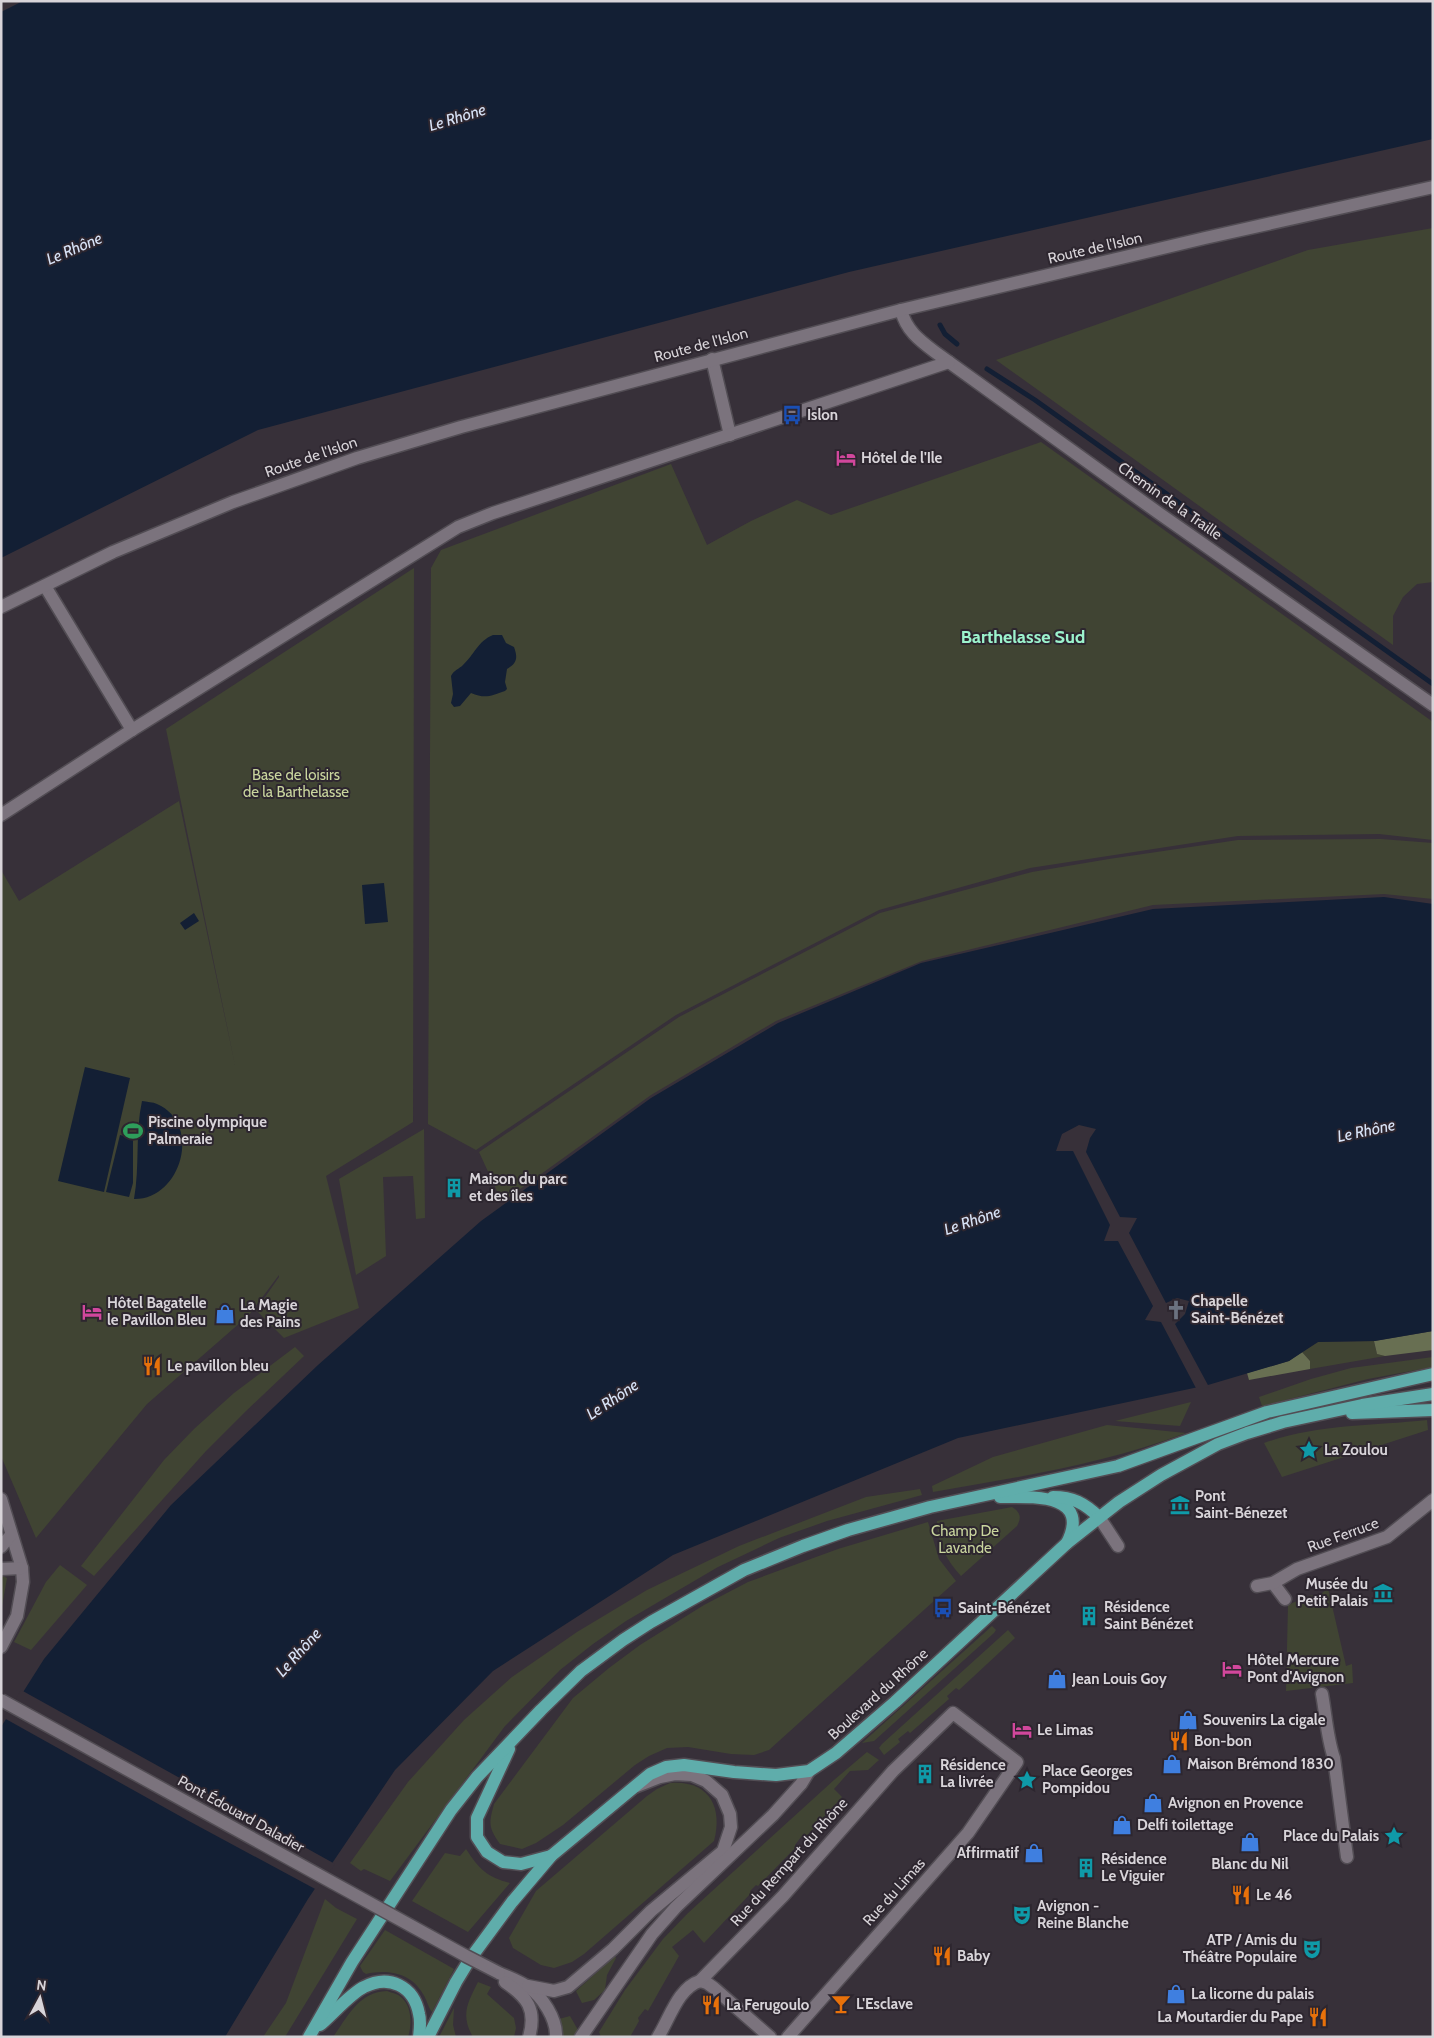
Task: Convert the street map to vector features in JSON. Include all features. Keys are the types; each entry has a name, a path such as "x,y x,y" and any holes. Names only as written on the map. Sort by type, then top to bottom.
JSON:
{"main road":[{"path":"310,2035 352,1962 451,1810 477,1778 516,1736 581,1672 623,1640 698,1595 744,1570 848,1530 930,1507 1118,1466 1267,1412 1433,1374"},
{"path":"1310,1416 1362,1405 1433,1394"},
{"path":"1310,1416 1433,1410"},
{"name":"Boulevard du Rhône","path":"809,1771 836,1753 895,1702 1067,1543 1099,1517 1161,1475 1218,1444 1247,1433 1310,1416"},
{"path":"976,1497 1071,1498 1080,1502 1099,1517"},
{"path":"1042,1497 1057,1500 1069,1510 1073,1525 1072,1534 1067,1543"},
{"path":"516,1736 477,1818 477,1837 487,1852 503,1862 521,1864 551,1856"},
{"path":"428,2037 470,1959 512,1902 551,1856 650,1774 666,1767 684,1765 734,1772 776,1775 809,1771"},
{"path":"310,2035 362,1987 374,1982 388,1981 401,1985 410,1992 420,2015 419,2037"}],"street":[{"name":"Route de l'Islon","path":"1,607 113,552 233,502 357,458 480,421 901,310 1433,187"},
{"name":"Chemin de la Traille","path":"901,310 906,326 917,339 1160,514 1433,705"},
{"path":"712,359 730,435"},
{"path":"1,815 132,730 458,527 493,512 949,362"},
{"path":"45,586 132,730"},
{"path":"1,1500 22,1568 22,1594 17,1616 1,1647"},
{"name":"Rue Ferruce","path":"1257,1586 1273,1583 1297,1569 1386,1537 1433,1500"},
{"path":"1099,1517 1118,1546"},
{"path":"1,1547 11,1535"},
{"path":"1,1569 22,1568"},
{"path":"1273,1583 1285,1599"},
{"path":"1322,1694 1328,1721 1329,1744 1334,1758 1348,1857"},
{"name":"Pont Édouard Daladier","path":"1,1700 498,1975 526,1999 533,2016 529,2037"},
{"name":"Rue du Limas","path":"788,2037 968,1833 1017,1762 953,1713"},
{"name":"Rue du Rempart du Rhône","path":"658,2037 681,1996 691,1984 700,1981 783,1896 893,1771 953,1713"},
{"name":"Boulevard du Rhône","path":"582,2037 652,1934 676,1907 773,1816 801,1784 809,1771"},
{"path":"528,1986 554,1991 568,1987 723,1850 731,1827 730,1814 722,1795 706,1780 692,1775 675,1774 660,1777 630,1789"},
{"name":"Pont Édouard Daladier","path":"498,1975 528,1986 538,1995 546,2007 554,2026 556,2037"},
{"path":"700,1981 714,1988 770,2037"}],"green space":[{"path":"1433,228 1433,582 1417,584 1403,597 1393,616 1393,645 996,360 1308,250"},
{"path":"1041,442 1433,722 1433,840 1379,834 1238,836 1030,868 879,910 676,1015 476,1150 428,1124 431,568 441,550 671,464 707,545 751,521 797,500 831,515"},
{"name":"Base de loisirs de la Barthelasse","path":"414,568 413,1122 326,1176 359,1308 284,1338 256,1310 279,1275 249,1315 147,1404 36,1538 1,1456 1,870 19,901 179,801 235,1065 166,729"},
{"path":"1381,839 1433,843 1433,899 1384,894 1153,905 922,961 776,1021 651,1095 502,1202 479,1152 679,1017 880,913 1032,872 1109,859 1238,840"},
{"path":"424,1129 425,1218 416,1219 413,1176 383,1177 386,1256 356,1275 339,1179"},
{"path":"1433,1331 1433,1350 1385,1356 1377,1354 1374,1341"},
{"path":"1374,1341 1377,1354 1385,1356 1310,1369 1310,1361 1302,1352 1318,1342"},
{"path":"295,1347 304,1356 206,1451 94,1576 81,1566 164,1460 194,1429 234,1393"},
{"path":"1302,1352 1310,1361 1310,1369 1249,1380 1247,1373 1289,1361"},
{"path":"1433,1357 1433,1367 1368,1379 1262,1406 1259,1397 1311,1379 1351,1368"},
{"path":"1191,1402 1180,1426 1115,1421"},
{"path":"1427,1420 1428,1430 1282,1477 1264,1443 1304,1432 1324,1429"},
{"path":"1107,1425 1186,1433 1155,1444 1093,1461 1029,1475 933,1492 932,1486 993,1457"},
{"path":"920,1489 922,1495 827,1521 779,1538 718,1567 626,1621 560,1670 505,1726 390,1881 364,1869 361,1871 350,1863 408,1782 464,1720 512,1677 577,1632 647,1590 739,1546 866,1497"},
{"name":"Champ De Lavande","path":"1012,1507 1019,1515 1017,1526 961,1576 951,1564 944,1551 937,1529 937,1521"},
{"path":"928,1522 939,1559 956,1581 769,1750 754,1755 731,1754 688,1747 667,1748 635,1765 563,1825 536,1843 522,1849 500,1844 493,1833 491,1825 494,1804 573,1698 609,1668 640,1645 704,1605 748,1582 838,1549"},
{"path":"60,1565 87,1585 31,1650 14,1642 46,1582"},
{"path":"1,1575 7,1578 1,1612"},
{"path":"1328,1588 1346,1666 1352,1664 1353,1683 1286,1691 1288,1605 1308,1596 1321,1594"},
{"path":"992,1626 996,1630 994,1633 874,1741 862,1743"},
{"path":"1008,1630 1015,1638 959,1690 956,1688 947,1696 949,1699 910,1733 908,1731 898,1739 900,1742 884,1755 879,1748 882,1744"},
{"path":"867,1752 879,1760 868,1770 850,1771 834,1789 842,1797 804,1839 801,1837 795,1845 796,1847 758,1886 756,1885 750,1891 751,1893 704,1943 693,1930 672,1947 679,1956 648,2011 645,2009 638,2018 639,2021 630,2037 601,2037 599,2032 625,1990 663,1939 688,1913"},
{"path":"670,1783 683,1783 695,1786 710,1798 716,1817 714,1841 584,1954 572,1962 554,1968 541,1965 513,1948 509,1938 536,1891 647,1796"},
{"path":"466,1849 475,1862 489,1875 510,1883 468,1932 412,1901 445,1853 460,1856"},
{"path":"325,1899 336,1908 357,1919 285,2037 263,2037 286,2003"},
{"path":"385,1930 454,1969 432,2012 424,1996 412,1981 398,1974 382,1972 366,1974 363,1972 360,1966"},
{"path":"615,1956 616,1958 607,1975 605,1990 594,2000 582,2003 576,1991"},
{"path":"478,1982 491,1987 487,1994 514,2018 516,2028 514,2037 473,2037 466,2015 469,2002"},
{"path":"387,1991 401,1997 408,2006 410,2027 408,2037 333,2037 349,2013 362,2000 377,1992"},
{"path":"454,2008 453,2025 456,2037 439,2037"},
{"path":"570,2016 578,2030 573,2037 562,2037 559,2019"}],"water":[{"name":"Le Rhône","path":"23,1 1433,1 1433,139 849,272 258,430 1,558 1,12"},
{"path":"493,635 502,635 506,643 514,647 516,657 513,665 507,669 505,682 507,689 488,696 471,693 460,706 454,707 451,703 453,694 451,676 467,661 476,648"},
{"path":"384,883 388,922 365,924 362,885"},
{"name":"Le Rhône","path":"1384,897 1433,904 1433,1331 1375,1341 1318,1342 1289,1361 1208,1385 958,1438 673,1555 493,1671 395,1770 308,1899 225,2037 1,2037 1,1727 44,1659 171,1505 318,1365 481,1221 651,1098 778,1023 921,963 1153,909"},
{"path":"194,913 199,921 185,930 180,923"},
{"path":"85,1067 130,1078 104,1192 58,1181"},
{"path":"142,1101 157,1104 171,1114 179,1127 182,1143 180,1159 174,1175 164,1187 150,1196 134,1199 139,1125"},
{"path":"120,1135 133,1138 133,1183 129,1197 106,1192"}],"pier":[{"name":"Pont Saint-Bénezet","path":"1079,1125 1096,1129 1090,1138 1086,1152 1120,1217 1137,1218 1129,1233 1166,1303 1177,1298 1189,1301 1185,1314 1175,1324 1209,1387 1197,1390 1161,1322 1145,1320 1153,1306 1118,1241 1104,1241 1110,1225 1073,1151 1056,1151 1062,1134"},
{"path":"21,1690 335,1864 317,1890 187,1820 4,1718"}],"waterway":[{"path":"940,325 945,334 957,344"},
{"path":"987,369 1035,400 1433,684"}],"place":[{"name":"Islon","path":"792,415"},
{"name":"Hôtel de l'Ile","path":"846,458"},
{"name":"Piscine olympique Palmeraie","path":"133,1131"},
{"name":"Maison du parc et des îles","path":"454,1188"},
{"name":"Chapelle Saint-Bénézet","path":"1176,1310"},
{"name":"Hôtel Bagatelle le Pavillon Bleu","path":"92,1312"},
{"name":"La Magie des Pains","path":"225,1314"},
{"name":"Le pavillon bleu","path":"152,1366"},
{"name":"La Zoulou","path":"1309,1450"},
{"name":"Pont Saint-Bénezet","path":"1180,1505"},
{"name":"Musée du Petit Palais","path":"1383,1593"},
{"name":"Saint-Bénézet","path":"943,1608"},
{"name":"Résidence Saint Bénézet","path":"1089,1616"},
{"name":"Hôtel Mercure Pont d'Avignon","path":"1232,1669"},
{"name":"Jean Louis Goy","path":"1057,1679"},
{"name":"Souvenirs La cigale","path":"1188,1720"},
{"name":"Le Limas","path":"1022,1730"},
{"name":"Bon-bon","path":"1179,1741"},
{"name":"Maison Brémond 1830","path":"1172,1764"},
{"name":"Résidence La livrée","path":"925,1774"},
{"name":"Place Georges Pompidou","path":"1027,1780"},
{"name":"Avignon en Provence","path":"1153,1803"},
{"name":"Delfi toilettage","path":"1122,1825"},
{"name":"Place du Palais","path":"1394,1836"},
{"name":"Blanc du Nil","path":"1250,1842"},
{"name":"Affirmatif","path":"1034,1853"},
{"name":"Résidence Le Viguier","path":"1086,1868"},
{"name":"Le 46","path":"1241,1895"},
{"name":"Avignon - Reine Blanche","path":"1022,1915"},
{"name":"ATP / Amis du Théâtre Populaire","path":"1312,1949"},
{"name":"Baby","path":"942,1956"},
{"name":"La licorne du palais","path":"1176,1994"},
{"name":"L'Esclave","path":"841,2004"},
{"name":"La Ferugoulo","path":"711,2005"},
{"name":"La Moutardier du Pape","path":"1318,2017"}],"district":[{"name":"Barthelasse Sud","path":"1023,637"}]}
